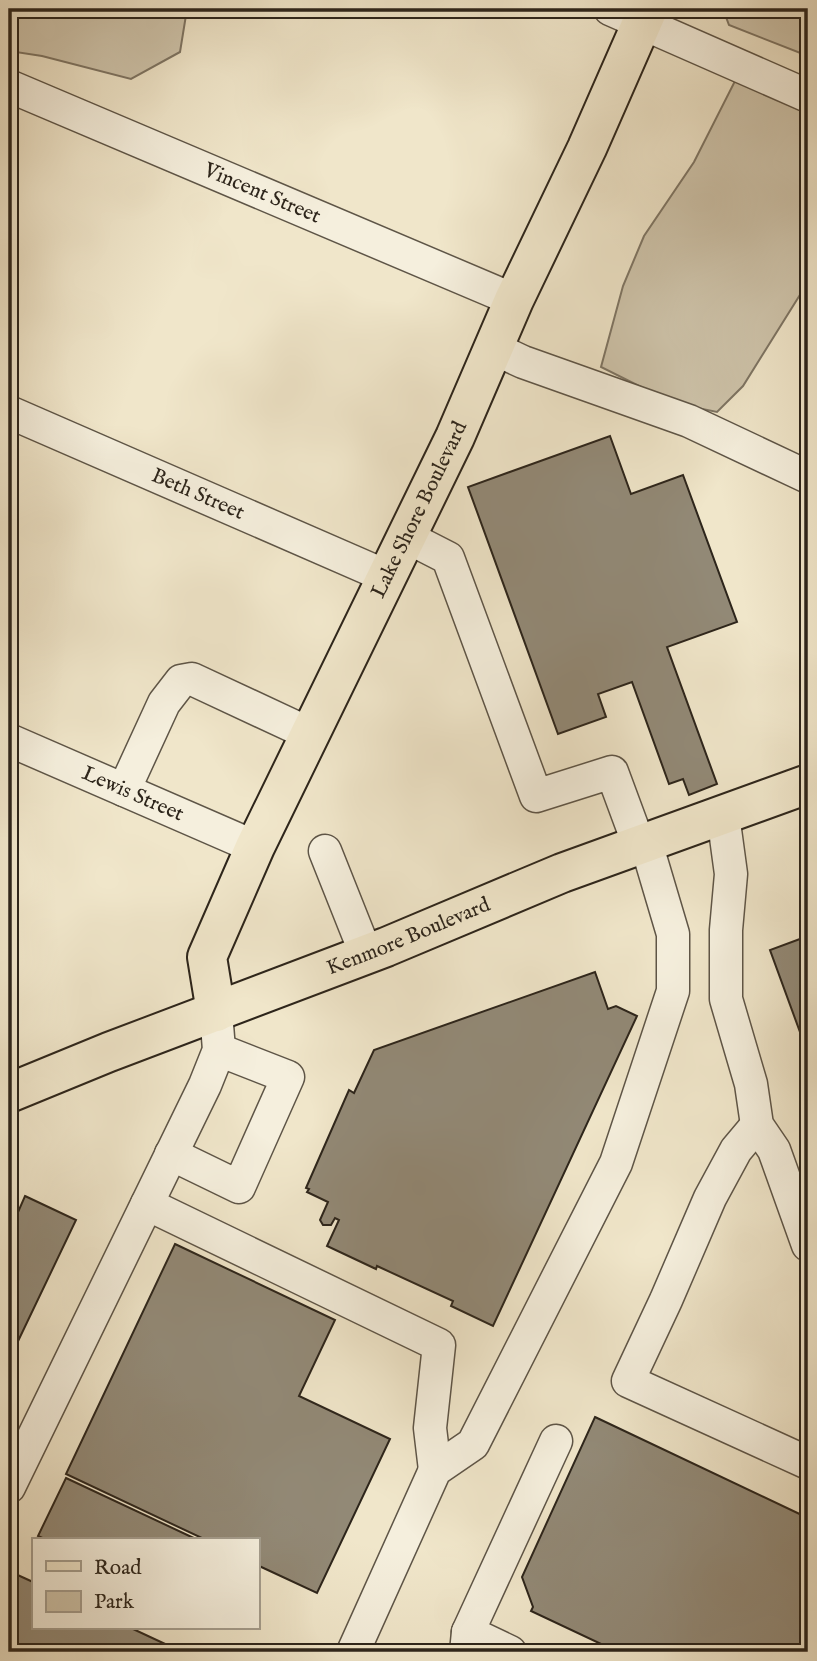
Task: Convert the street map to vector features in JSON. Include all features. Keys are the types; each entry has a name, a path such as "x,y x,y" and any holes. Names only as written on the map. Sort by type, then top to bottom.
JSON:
{"main road":[{"name":"Lake Shore Boulevard","path":"216,1013 207,957 256,847 455,437 514,300 587,148 633,13"},
{"name":"Kenmore Boulevard","path":"9,1093 366,954 562,873 808,785"}],"street":[{"path":"633,13 808,96"},
{"name":"Vincent Street","path":"9,86 514,300"},
{"path":"493,348 523,362 689,421 808,477"},
{"name":"Beth Street","path":"9,412 388,577"},
{"path":"407,537 448,558 536,796 612,772 642,844 673,934 673,991 616,1163 473,1444 435,1470"},
{"path":"124,790 164,703 181,681 192,679 310,734"},
{"name":"Lewis Street","path":"9,740 256,847"},
{"path":"723,815 731,874 726,930 726,999 751,1084 757,1125 774,1150 808,1245"},
{"path":"325,851 366,954"},
{"path":"9,1487 219,1051 216,1013"},
{"path":"171,1154 239,1187 288,1077 219,1051"},
{"path":"757,1125 736,1150 710,1198 628,1381 808,1463"},
{"path":"147,1204 439,1345 430,1428 435,1470 353,1652"},
{"path":"510,1652 467,1642 556,1441"}],"green space":[{"path":"9,9 187,9 180,52 131,79 42,56 9,51"},
{"path":"723,9 808,9 808,56 729,25"},
{"path":"736,79 808,114 808,282 743,386 717,412 673,403 601,367 623,286 644,236 694,162"}],"building":[{"path":"610,436 631,494 683,475 737,622 667,647 717,784 689,795 683,779 669,784 632,682 598,694 606,717 558,734 468,487"},
{"path":"808,936 808,1054 770,950"},
{"path":"595,972 608,1009 616,1006 637,1016 493,1326 451,1306 453,1301 327,1246 339,1220 335,1218 331,1225 323,1225 320,1220 328,1202 307,1192 309,1189 306,1188 349,1090 354,1093 374,1050"},
{"path":"25,1196 76,1220 9,1360 9,1224 12,1226"},
{"path":"175,1244 335,1320 299,1396 390,1439 317,1593 259,1566 259,1538 202,1538 66,1474"},
{"path":"595,1417 808,1518 808,1652 618,1652 531,1611 533,1607 522,1577"},
{"path":"66,1478 194,1538 42,1538 38,1536"},
{"path":"11,1572 32,1582 32,1630 135,1630 178,1652 9,1652"}]}
